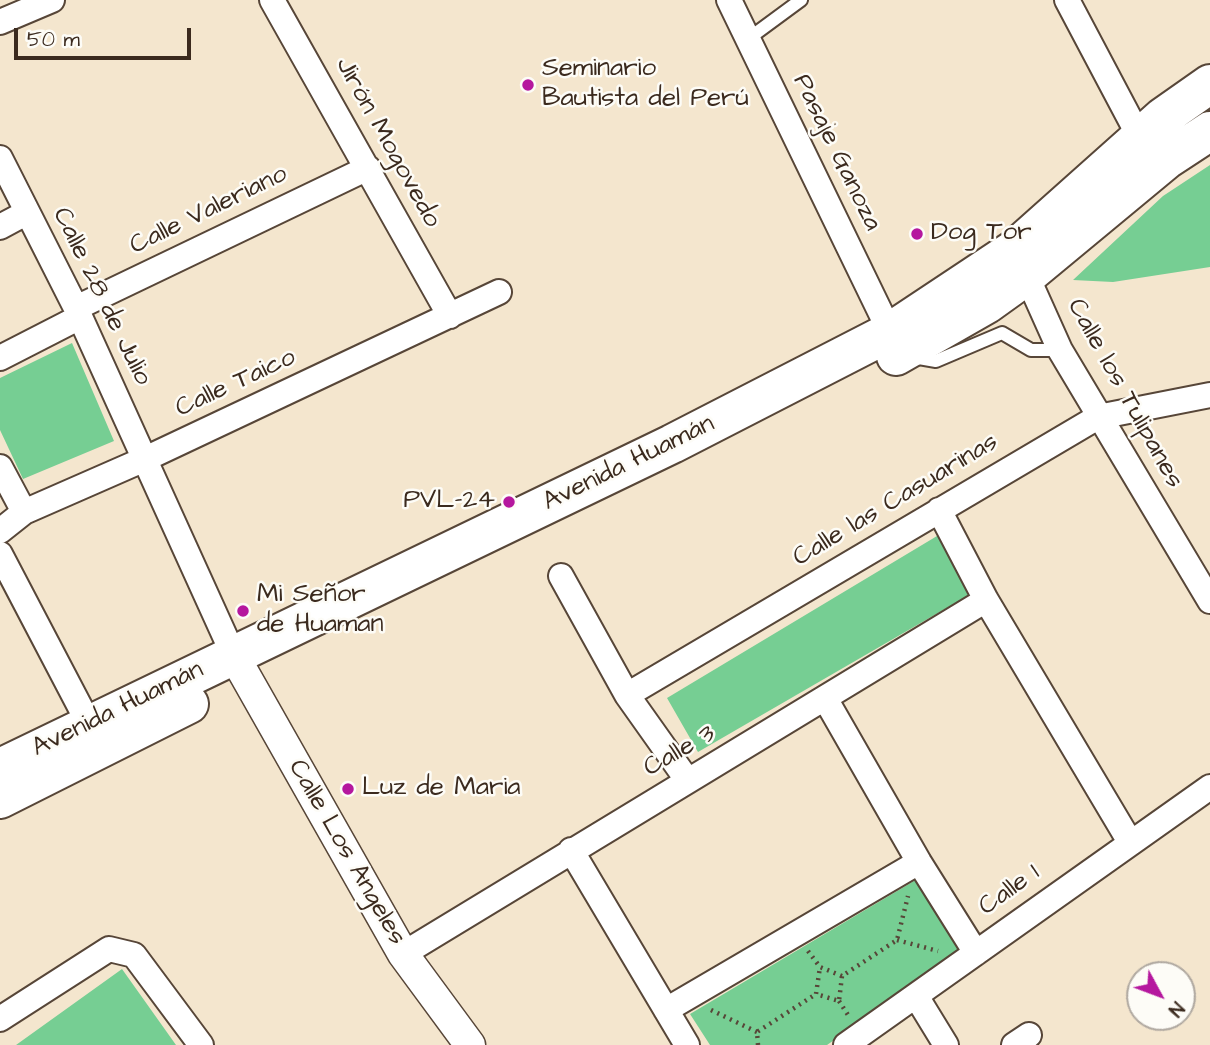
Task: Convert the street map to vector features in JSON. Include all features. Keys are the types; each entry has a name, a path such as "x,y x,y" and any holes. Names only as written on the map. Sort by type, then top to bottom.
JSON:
{"main road":[{"name":"Avenida Huamán","path":"1153,149 1163,117 1210,84"},
{"name":"Avenida Huamán","path":"0,799 239,665 672,444 894,343 1020,263 1153,149 1210,131"},
{"name":"Avenida Huamán","path":"894,343 994,319 1020,263"},
{"name":"Avenida Huamán","path":"0,768 89,724 239,665"}],"street":[{"name":"Jirón Mogovedo","path":"272,0 450,316"},
{"name":"Pasaje Ganoza","path":"729,0 894,343"},
{"path":"1067,0 1153,149"},
{"path":"0,22 46,1"},
{"name":"Calle 28 de Julio","path":"0,158 78,312 239,665"},
{"name":"Calle Valeriano","path":"0,358 78,312 368,168"},
{"path":"0,227 26,213"},
{"name":"Calle los Tulipanes","path":"1020,263 1060,350 1210,601"},
{"name":"Calle Taico","path":"0,531 24,512 145,459 499,292"},
{"name":"Calle las Casuarinas","path":"627,695 1098,417 1210,395"},
{"path":"0,467 24,512"},
{"path":"939,510 986,600 1129,842"},
{"path":"0,554 89,724"},
{"path":"561,576 627,695 688,781"},
{"name":"Calle 3","path":"403,954 571,850 826,700 986,600"},
{"name":"Calle Los Angeles","path":"239,665 403,954 470,1045"},
{"path":"826,700 915,874 976,953"},
{"name":"Calle 1","path":"849,1034 916,996 1129,842 1210,787"},
{"path":"571,850 687,1045"},
{"path":"666,1010 915,874"},
{"path":"0,1019 109,949 134,955 201,1045"},
{"path":"916,996 946,1045"}],"lane":[{"path":"748,39 801,0"},
{"path":"994,319 1031,349 1060,350"}],"path":[{"path":"849,1034 839,1001 842,976 897,940 915,874"},
{"path":"897,940 949,954"},
{"path":"795,954 806,948 820,967 842,976"},
{"path":"758,1032 816,994 820,967"},
{"path":"816,994 839,1001"},
{"path":"717,1001 705,1008 758,1032"},
{"path":"758,1032 758,1045"}],"green space":[{"path":"1210,165 1210,267 1113,282 1073,280 1163,196"},
{"path":"72,343 114,441 23,479 0,430 0,378"},
{"path":"942,533 969,595 698,752 667,698"},
{"path":"919,878 963,950 827,1045 710,1045 690,1014"},
{"path":"122,969 176,1045 16,1045"}],"place":[{"name":"Seminario Bautista del Perú","path":"528,85"},
{"name":"Dog Tor","path":"917,234"},
{"name":"PVL-24","path":"509,502"},
{"name":"Mi Señor de Huaman","path":"243,611"},
{"name":"Luz de Maria","path":"348,789"}]}
